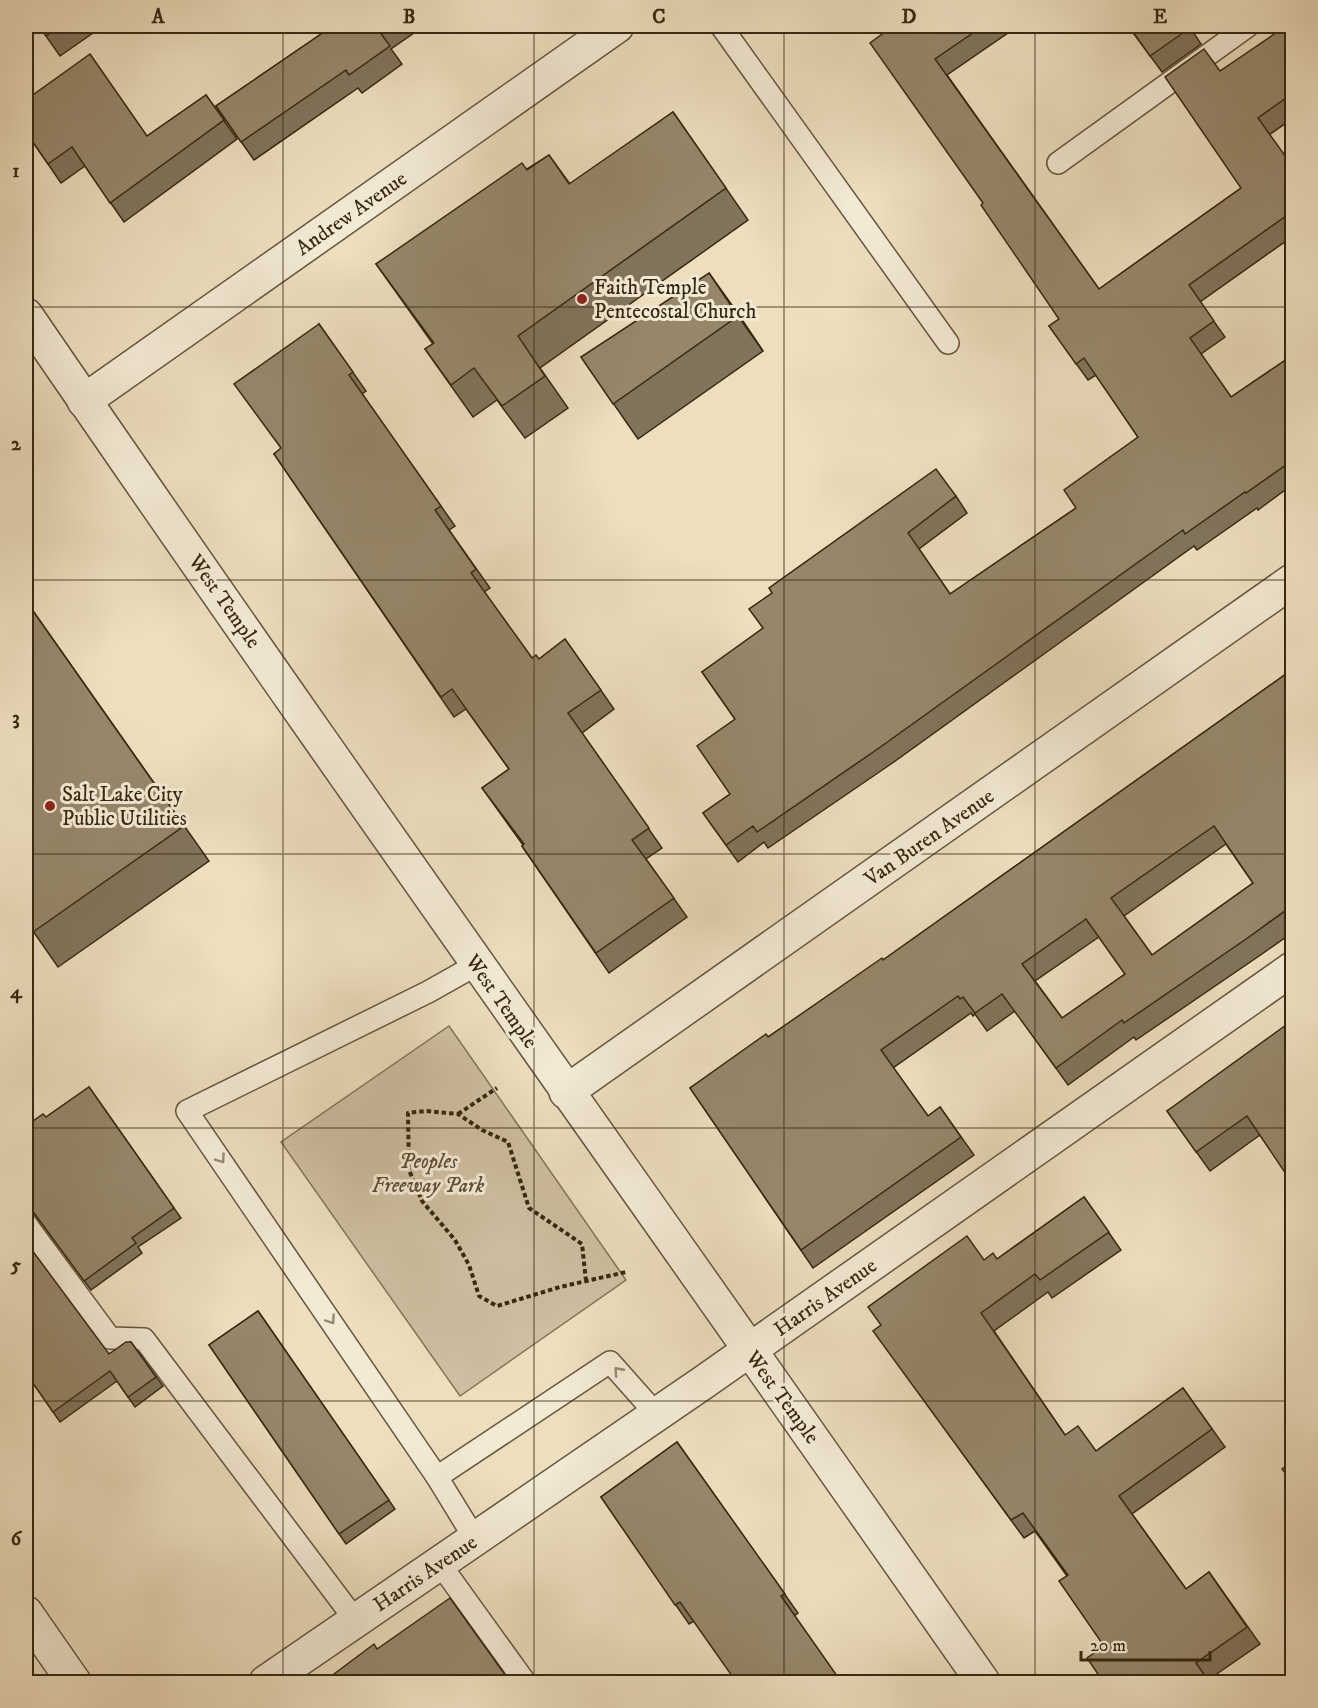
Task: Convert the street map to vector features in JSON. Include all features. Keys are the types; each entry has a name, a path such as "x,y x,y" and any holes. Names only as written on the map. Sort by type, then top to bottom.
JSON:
{"street":[{"name":"Andrew Avenue","path":"84,400 617,26"},
{"name":"West Temple","path":"26,315 476,965 983,1683"},
{"name":"Van Buren Avenue","path":"566,1092 1293,581"},
{"name":"Harris Avenue","path":"266,1683 657,1415 1293,969"},
{"path":"26,1613 74,1683"}],"lane":[{"path":"721,26 948,343"},
{"path":"1058,163 1248,26"},
{"path":"475,1539 437,1477 188,1111 428,992 476,965"},
{"path":"26,1224 110,1338 144,1339 356,1621"},
{"path":"437,1477 610,1362 657,1415"},
{"path":"440,1564 525,1683"}],"path":[{"path":"458,1114 497,1089"},
{"path":"586,1281 582,1244 529,1208 508,1142 482,1130 458,1114 426,1111 408,1113 409,1170 422,1202 454,1240 469,1264 479,1296 497,1306 626,1272"}],"green space":[{"name":"Peoples Freeway Park","path":"449,1026 626,1280 460,1396 281,1142"}],"building":[{"path":"39,26 62,26 46,36"},
{"path":"315,26 386,26 379,31 390,46 349,75 346,70 241,142 216,106 321,34"},
{"path":"886,26 983,26 935,59 1099,289 1241,188 1165,77 1204,49 1220,71 1286,26 1293,26 1293,93 1258,118 1293,167 1293,211 1189,285 1214,321 1190,338 1231,397 1293,355 1293,460 1185,534 1183,530 879,748 757,832 753,826 726,845 703,813 730,794 697,746 735,719 702,672 763,628 749,609 772,593 769,588 936,469 956,496 908,533 950,594 1076,508 1064,490 1138,437 1084,358 1076,364 1049,326 1059,319 981,205 983,203 870,43 889,29"},
{"path":"1129,26 1188,26 1190,28 1150,56"},
{"path":"90,54 147,136 206,95 224,120 110,203 72,147 48,164 26,132 26,100"},
{"path":"673,112 726,188 518,336 545,376 502,406 474,368 451,385 425,349 434,343 376,264 522,163 527,170 549,155 569,184"},
{"path":"709,273 738,316 613,404 581,357"},
{"path":"319,324 353,372 349,375 441,506 435,510 476,569 471,573 532,658 536,655 539,659 565,639 601,690 568,713 649,828 632,840 674,898 596,953 522,846 524,844 482,788 509,769 452,689 441,697 274,454 281,448 234,384"},
{"path":"26,601 184,826 33,932 26,921"},
{"path":"1293,669 1293,905 1124,1023 1122,1020 1056,1068 1002,994 975,1013 963,997 960,999 958,996 881,1050 928,1116 940,1107 961,1137 801,1250 690,1088 766,1034 768,1037 882,958 883,960","holes":["1214,826 1253,883 1152,955 1111,898","1086,919 1125,974 1062,1018 1022,964"]},
{"path":"1286,1025 1293,1035 1293,1174 1288,1177 1247,1116 1196,1152 1167,1111"},
{"path":"89,1087 174,1208 132,1238 136,1243 84,1281 26,1204 26,1126 43,1114 46,1117"},
{"path":"1084,1197 1109,1232 1040,1280 1035,1274 981,1313 1065,1435 1078,1426 1096,1451 1183,1388 1212,1429 1119,1496 1186,1589 1209,1572 1247,1627 1196,1663 1210,1683 1104,1683 1087,1658 1104,1646 1059,1581 1068,1575 1023,1513 1011,1520 873,1331 881,1325 868,1307 967,1236 984,1260 993,1253 997,1259"},
{"path":"26,1242 109,1354 126,1342 131,1342 156,1377 128,1397 110,1371 53,1412 26,1373"},
{"path":"258,1311 389,1500 339,1534 209,1345"},
{"path":"677,1442 785,1594 781,1596 842,1683 737,1683 680,1602 675,1605 601,1497"},
{"path":"1293,1461 1293,1484 1282,1469"},
{"path":"450,1598 511,1683 322,1683 374,1644 377,1649"}],"place":[{"name":"Faith Temple Pentecostal Church","path":"582,299"},
{"name":"Salt Lake City Public Utilities","path":"50,806"}]}
